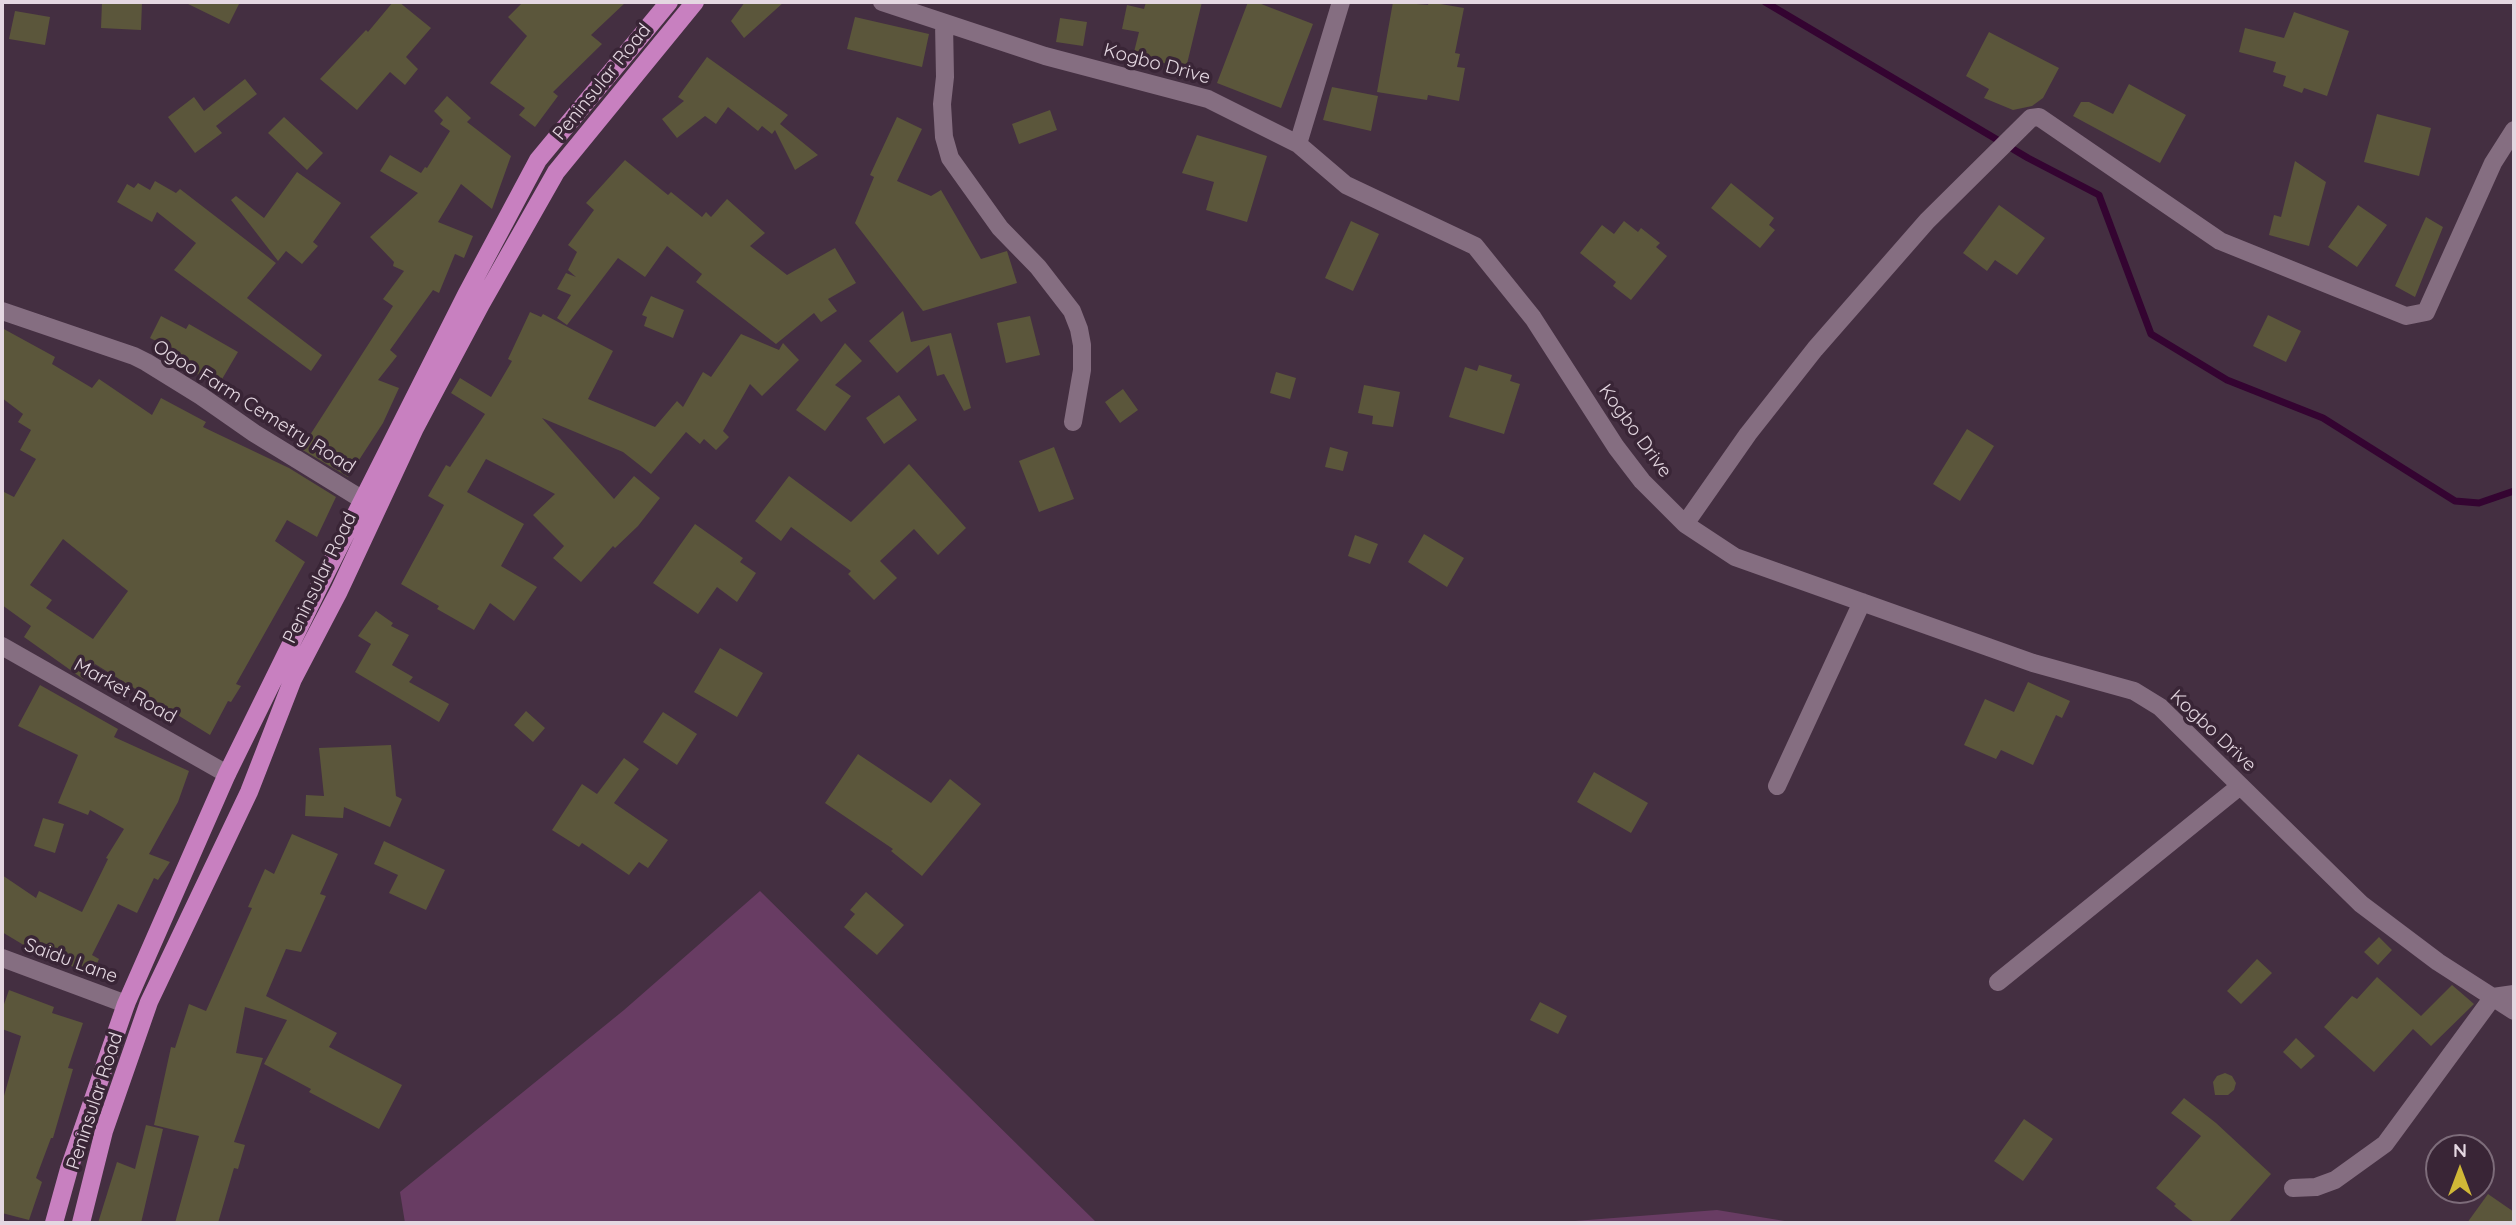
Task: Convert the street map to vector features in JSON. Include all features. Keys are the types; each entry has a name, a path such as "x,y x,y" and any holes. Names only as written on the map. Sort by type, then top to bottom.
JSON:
{"main road":[{"name":"Peninsular Road","path":"54,1223 69,1169 125,1004 227,774 466,295 538,160 669,2"},
{"name":"Peninsular Road","path":"80,1223 104,1131 149,1002 249,792 293,679 339,591 415,428 556,172 695,2"}],"street":[{"name":"Kogbo Drive","path":"882,2 1045,56 1208,99 1298,144 1346,185 1475,246 1533,318 1616,447 1642,481 1685,524 1735,557 2033,663 2134,691 2160,707 2361,904 2438,962 2514,1010"},
{"path":"1298,144 1341,2"},
{"path":"944,23 945,77 942,104 944,137 950,158 1000,228 1038,267 1072,311 1082,345 1082,370 1073,422"},
{"path":"1685,524 1748,434 1815,349 1927,221 2031,118 2039,117 2220,241 2406,316 2426,312 2493,163 2514,130"},
{"name":"Ogoo Farm Cemetry Road","path":"2,311 146,362 363,500"},
{"path":"1777,786 1862,602"},
{"name":"Market Road","path":"2,646 227,774"},
{"path":"1998,982 2240,786"},
{"name":"Saidu Lane","path":"2,958 125,1004"},
{"path":"2293,1188 2316,1187 2335,1180 2385,1144 2493,996 2514,994"}],"shaded area":[{"path":"760,891 1097,1223 405,1223 400,1192 624,1010"},
{"path":"1717,1210 1797,1223 1549,1223"}],"building":[{"path":"102,2 142,2 141,30 101,28"},
{"path":"184,2 240,2 229,24"},
{"path":"393,2 399,2 431,28 406,57 418,69 405,85 390,72 357,110 320,79 366,30 368,32"},
{"path":"523,2 626,2 591,35 602,44 553,92 558,96 535,127 519,115 525,108 490,83 527,36 508,17"},
{"path":"745,2 784,2 744,38 731,21"},
{"path":"1146,2 1202,2 1186,68 1133,56 1139,32 1122,29 1127,5 1144,9"},
{"path":"1248,2 1256,2 1313,24 1281,108 1217,83"},
{"path":"1393,2 1428,5 1429,2 1464,8 1455,53 1460,54 1457,67 1465,68 1459,101 1428,95 1427,100 1377,92"},
{"path":"15,11 50,17 45,45 9,39"},
{"path":"2294,12 2349,31 2327,96 2304,88 2302,93 2283,86 2286,76 2273,72 2276,62 2239,52 2245,28 2284,38"},
{"path":"855,17 929,34 922,67 847,49"},
{"path":"1060,18 1087,22 1083,46 1056,42"},
{"path":"1989,32 2059,68 2043,98 2032,106 2013,110 1984,98 1989,89 1966,76"},
{"path":"707,57 788,115 780,124 818,155 795,170 775,130 772,134 762,126 758,131 728,107 716,124 705,116 677,138 662,119 684,101 678,97"},
{"path":"245,79 257,94 216,126 222,133 195,153 168,117 194,97 204,111"},
{"path":"2129,84 2186,115 2160,163 2073,116 2081,102 2089,102 2113,114"},
{"path":"1332,87 1378,96 1371,131 1323,120"},
{"path":"447,96 471,118 467,122 511,156 492,209 461,184 438,222 473,236 464,258 455,254 439,293 433,290 390,350 397,356 378,380 399,388 383,423 348,477 301,449 393,306 383,299 404,271 393,266 394,262 370,237 418,193 380,171 390,155 421,173 427,168 450,131 440,124 443,120 434,111"},
{"path":"1050,110 1057,130 1019,144 1012,124"},
{"path":"2377,114 2431,128 2419,176 2364,162"},
{"path":"284,117 323,153 307,170 268,133"},
{"path":"897,117 922,129 897,181 931,196 941,190 981,259 1007,251 1017,283 923,311 855,223 874,177 870,175"},
{"path":"1197,135 1267,156 1247,222 1206,210 1214,182 1182,173"},
{"path":"625,160 668,195 671,192 702,217 706,212 711,217 727,199 765,233 750,246 787,275 835,248 856,283 828,299 837,311 821,322 814,313 776,344 696,282 702,274 667,246 645,277 618,258 567,325 557,318 571,295 557,289 566,273 576,277 568,270 577,252 568,245 594,210 586,203"},
{"path":"2295,161 2326,182 2309,246 2269,235 2274,215 2281,217"},
{"path":"297,172 341,203 313,242 318,246 302,264 286,251 278,261 231,200 236,196 264,218"},
{"path":"155,181 176,193 180,189 276,263 247,298 322,355 311,371 174,270 196,243 157,212 152,222 117,202 127,184 134,188 138,183 150,190"},
{"path":"1731,183 1774,218 1769,225 1775,230 1760,248 1711,208"},
{"path":"1999,205 2045,238 2017,275 1995,260 1987,271 1963,253"},
{"path":"2358,205 2387,225 2357,267 2328,247"},
{"path":"2426,217 2443,227 2415,297 2395,286"},
{"path":"1351,221 1379,234 1353,291 1325,278"},
{"path":"1624,221 1638,232 1641,228 1660,243 1656,247 1667,256 1631,300 1613,286 1616,282 1580,253 1602,225 1614,234"},
{"path":"651,296 684,310 673,338 644,326 647,317 642,315"},
{"path":"903,311 911,342 951,333 971,408 964,411 944,374 937,376 929,345 897,373 869,341"},
{"path":"530,312 541,317 543,314 613,351 588,399 655,427 677,401 683,407 703,372 711,377 741,334 779,350 783,343 799,360 762,396 750,384 723,431 729,437 716,450 704,439 700,444 686,432 651,474 623,452 542,418 614,499 634,476 660,498 638,526 615,548 613,546 581,582 553,558 564,546 533,515 555,494 486,459 467,492 524,524 501,566 537,587 514,621 490,603 474,630 401,584 444,505 428,496 446,465 450,467 485,414 451,393 460,378 491,397 512,361 508,359"},
{"path":"2268,315 2301,331 2286,362 2253,346"},
{"path":"161,316 186,329 189,324 238,352 218,386 169,358 174,350 150,338"},
{"path":"1030,316 1040,355 1006,363 997,323"},
{"path":"2,328 55,357 52,364 92,388 99,379 152,415 161,398 206,422 203,427 289,468 336,497 317,537 287,520 275,541 305,562 236,684 241,686 231,702 228,701 210,735 95,664 83,679 24,637 31,626 2,605 2,491 14,497 36,459 20,450 31,430 18,422 23,414 2,398","holes":["63,539 128,591 93,639 46,608 52,600 30,585"]},
{"path":"845,343 862,361 835,385 851,396 825,431 796,410"},
{"path":"1479,365 1512,375 1510,381 1520,384 1504,434 1449,417 1465,367 1477,371"},
{"path":"1276,372 1296,378 1290,399 1270,393"},
{"path":"1364,385 1400,392 1393,427 1372,424 1373,416 1358,413"},
{"path":"1123,389 1138,410 1120,423 1105,402"},
{"path":"899,395 917,420 884,444 866,418"},
{"path":"1967,429 1994,446 1960,501 1933,484"},
{"path":"1054,447 1074,499 1039,512 1019,461"},
{"path":"1330,447 1348,452 1343,471 1325,467"},
{"path":"909,464 966,528 938,555 914,529 880,561 897,578 874,600 848,574 851,571 791,527 781,541 755,521 789,476 851,522"},
{"path":"695,524 743,558 740,562 756,573 737,602 717,587 698,614 653,583"},
{"path":"1424,534 1464,558 1447,587 1408,562"},
{"path":"1355,535 1378,544 1370,564 1348,556"},
{"path":"376,611 393,623 391,626 409,635 392,665 413,677 409,682 449,704 439,722 355,672 371,644 358,636"},
{"path":"720,648 763,673 737,717 694,692"},
{"path":"2028,682 2070,701 2062,718 2056,715 2033,765 2001,750 1996,759 1964,745 1985,699 2014,712"},
{"path":"40,685 118,729 114,737 189,771 178,802 149,854 170,862 158,880 154,878 137,913 118,904 92,955 99,959 91,976 28,944 27,947 2,932 2,875 36,898 39,891 82,912 108,859 106,858 124,829 90,810 88,815 58,803 78,755 18,726"},
{"path":"526,711 545,728 533,742 514,725"},
{"path":"663,712 697,734 677,765 643,742"},
{"path":"391,745 396,796 402,799 390,827 344,807 343,818 305,816 306,795 324,796 319,748"},
{"path":"858,754 931,803 950,779 981,804 922,876 891,851 893,849 825,803"},
{"path":"624,758 639,769 614,803 668,840 648,868 639,862 629,875 582,843 579,847 552,830 582,784 597,794"},
{"path":"1594,772 1648,803 1631,833 1577,802"},
{"path":"43,818 64,824 55,853 34,846"},
{"path":"292,834 338,854 320,894 326,896 301,952 286,949 266,996 337,1033 329,1047 402,1085 379,1129 309,1092 311,1089 264,1064 287,1020 245,1007 236,1053 263,1058 234,1142 245,1145 238,1169 234,1168 218,1223 175,1223 199,1136 154,1125 171,1047 175,1048 189,1004 206,1011 252,908 248,907 265,869 274,874"},
{"path":"384,841 445,870 426,910 389,893 398,875 374,864"},
{"path":"866,892 904,925 877,955 844,927 855,914 850,910"},
{"path":"2379,937 2392,950 2378,965 2364,952"},
{"path":"2257,959 2272,973 2241,1004 2227,991"},
{"path":"2377,977 2421,1016 2452,985 2474,1004 2431,1046 2413,1029 2374,1072 2324,1027 2352,996 2357,999"},
{"path":"9,990 54,1007 52,1013 83,1023 68,1068 73,1069 53,1138 36,1178 42,1182 29,1220 2,1213 2,1103 21,1036 2,1029 2,1010"},
{"path":"1540,1002 1567,1016 1558,1034 1530,1020"},
{"path":"2296,1038 2315,1056 2301,1069 2283,1052"},
{"path":"2225,1073 2232,1076 2236,1083 2234,1090 2228,1095 2215,1095 2213,1082 2217,1076"},
{"path":"2184,1098 2216,1123 2271,1174 2228,1223 2195,1223 2156,1188 2201,1136 2171,1113"},
{"path":"2024,1119 2053,1139 2023,1181 1994,1161"},
{"path":"146,1125 163,1129 141,1223 98,1223 117,1162 135,1169"},
{"path":"2495,1199 2514,1212 2514,1223 2467,1223 2481,1204 2495,1204"}],"waterway":[{"path":"1765,2 2028,158 2099,195 2151,334 2227,380 2323,418 2455,501 2479,503 2514,491"}]}
